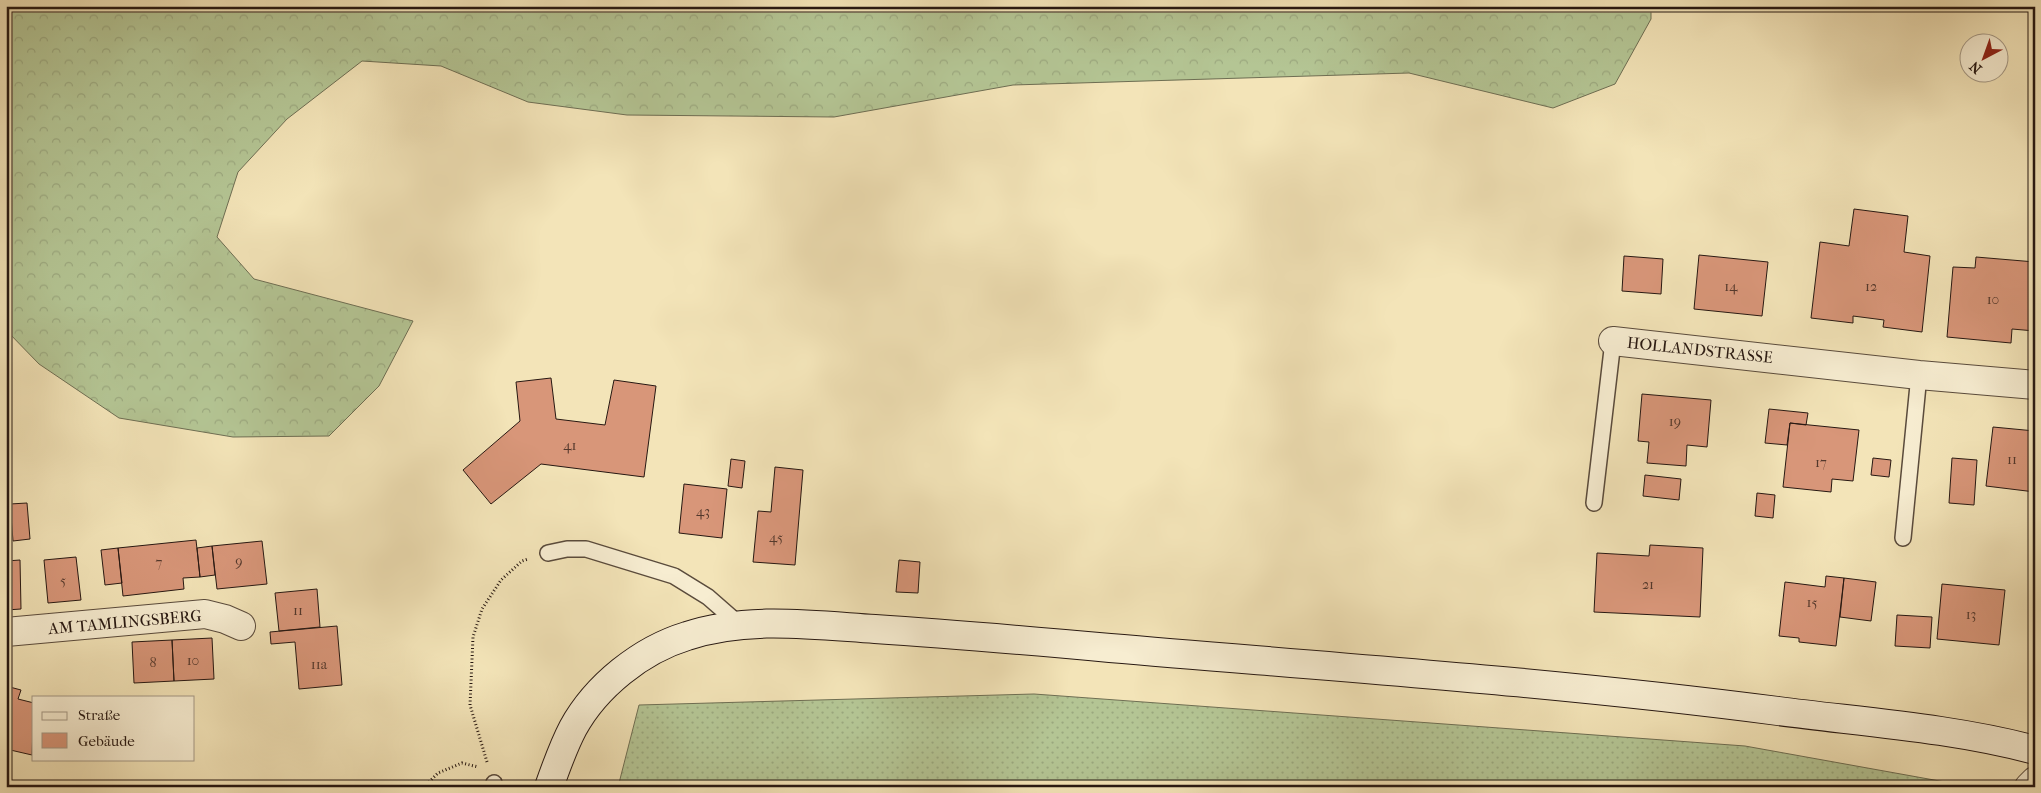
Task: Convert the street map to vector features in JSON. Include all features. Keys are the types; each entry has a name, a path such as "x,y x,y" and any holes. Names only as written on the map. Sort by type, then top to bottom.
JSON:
{"main road":[{"name":"HOLLANDSTRASSE","path":"1613,341 1919,375 2035,385"},
{"name":"AM TAMLINGSBERG","path":"6,632 205,614 225,618 241,626"},
{"path":"549,787 559,758 575,724 599,693 625,669 657,648 688,635 740,625 807,624 917,632 1548,684 1979,737 2035,750"},
{"path":"2029,787 2035,780"}],"lane":[{"name":"HOLLANDSTRASSE","path":"1594,503 1613,341"},
{"path":"1903,538 1919,375"},
{"path":"548,553 567,549 586,549 674,576 708,597 740,625"}],"path":[{"path":"493,780 470,705 473,637 482,609 501,580 522,561 548,553"},
{"path":"424,787 438,774 462,764 493,780"}],"green space":[{"path":"6,6 1651,6 1651,19 1615,84 1553,108 1409,73 1013,85 834,117 627,115 528,102 441,66 362,61 287,119 238,172 217,237 254,279 413,321 379,386 329,436 233,437 119,418 39,364 6,330"},
{"path":"1034,694 1745,746 1973,787 618,787 639,705"}],"building":[{"path":"1854,209 1908,216 1904,252 1930,256 1922,332 1883,327 1884,320 1853,316 1853,323 1811,318 1820,242 1849,246"},
{"path":"1699,255 1768,262 1762,316 1694,309"},
{"path":"1624,256 1663,259 1661,294 1622,291"},
{"path":"1976,257 2035,262 2035,331 2012,329 2011,343 1947,337 1953,267 1975,268"},
{"path":"551,378 556,419 605,425 614,380 656,386 644,477 541,464 491,504 463,470 520,421 516,382"},
{"path":"1642,394 1711,400 1707,447 1687,445 1686,466 1647,463 1649,442 1638,441"},
{"path":"1769,409 1808,413 1806,425 1790,423 1787,445 1765,443"},
{"path":"1790,423 1859,430 1853,481 1832,479 1831,492 1783,487"},
{"path":"1993,427 2035,431 2035,492 1986,486"},
{"path":"1873,458 1891,460 1889,477 1871,475"},
{"path":"1952,458 1977,460 1974,505 1949,503"},
{"path":"731,459 745,461 742,488 728,486"},
{"path":"775,467 803,470 795,565 753,562 758,511 771,512"},
{"path":"1645,475 1681,479 1679,500 1643,496"},
{"path":"684,484 727,489 722,538 679,533"},
{"path":"1757,493 1775,495 1773,518 1755,516"},
{"path":"27,503 30,539 13,541 10,504"},
{"path":"196,540 200,577 183,578 184,589 123,596 118,548"},
{"path":"262,541 267,584 217,589 212,546"},
{"path":"1650,545 1703,548 1700,617 1594,612 1597,553 1649,556"},
{"path":"212,546 215,575 200,577 197,548"},
{"path":"118,548 122,583 105,585 101,550"},
{"path":"76,557 81,600 48,603 44,560"},
{"path":"20,560 21,609 6,610 6,561"},
{"path":"899,560 920,562 918,593 896,592"},
{"path":"1826,576 1844,578 1836,646 1799,642 1799,638 1779,636 1785,582 1825,587"},
{"path":"1844,578 1876,582 1871,621 1840,617"},
{"path":"1942,584 2005,590 1999,645 1937,639"},
{"path":"317,589 320,627 279,631 275,593"},
{"path":"1897,615 1932,617 1930,648 1895,646"},
{"path":"337,626 342,685 299,689 295,642 271,644 270,632"},
{"path":"212,638 214,679 174,681 172,640"},
{"path":"172,640 174,681 134,683 132,642"},
{"path":"6,686 21,690 18,699 32,702 32,755 6,749"}]}
